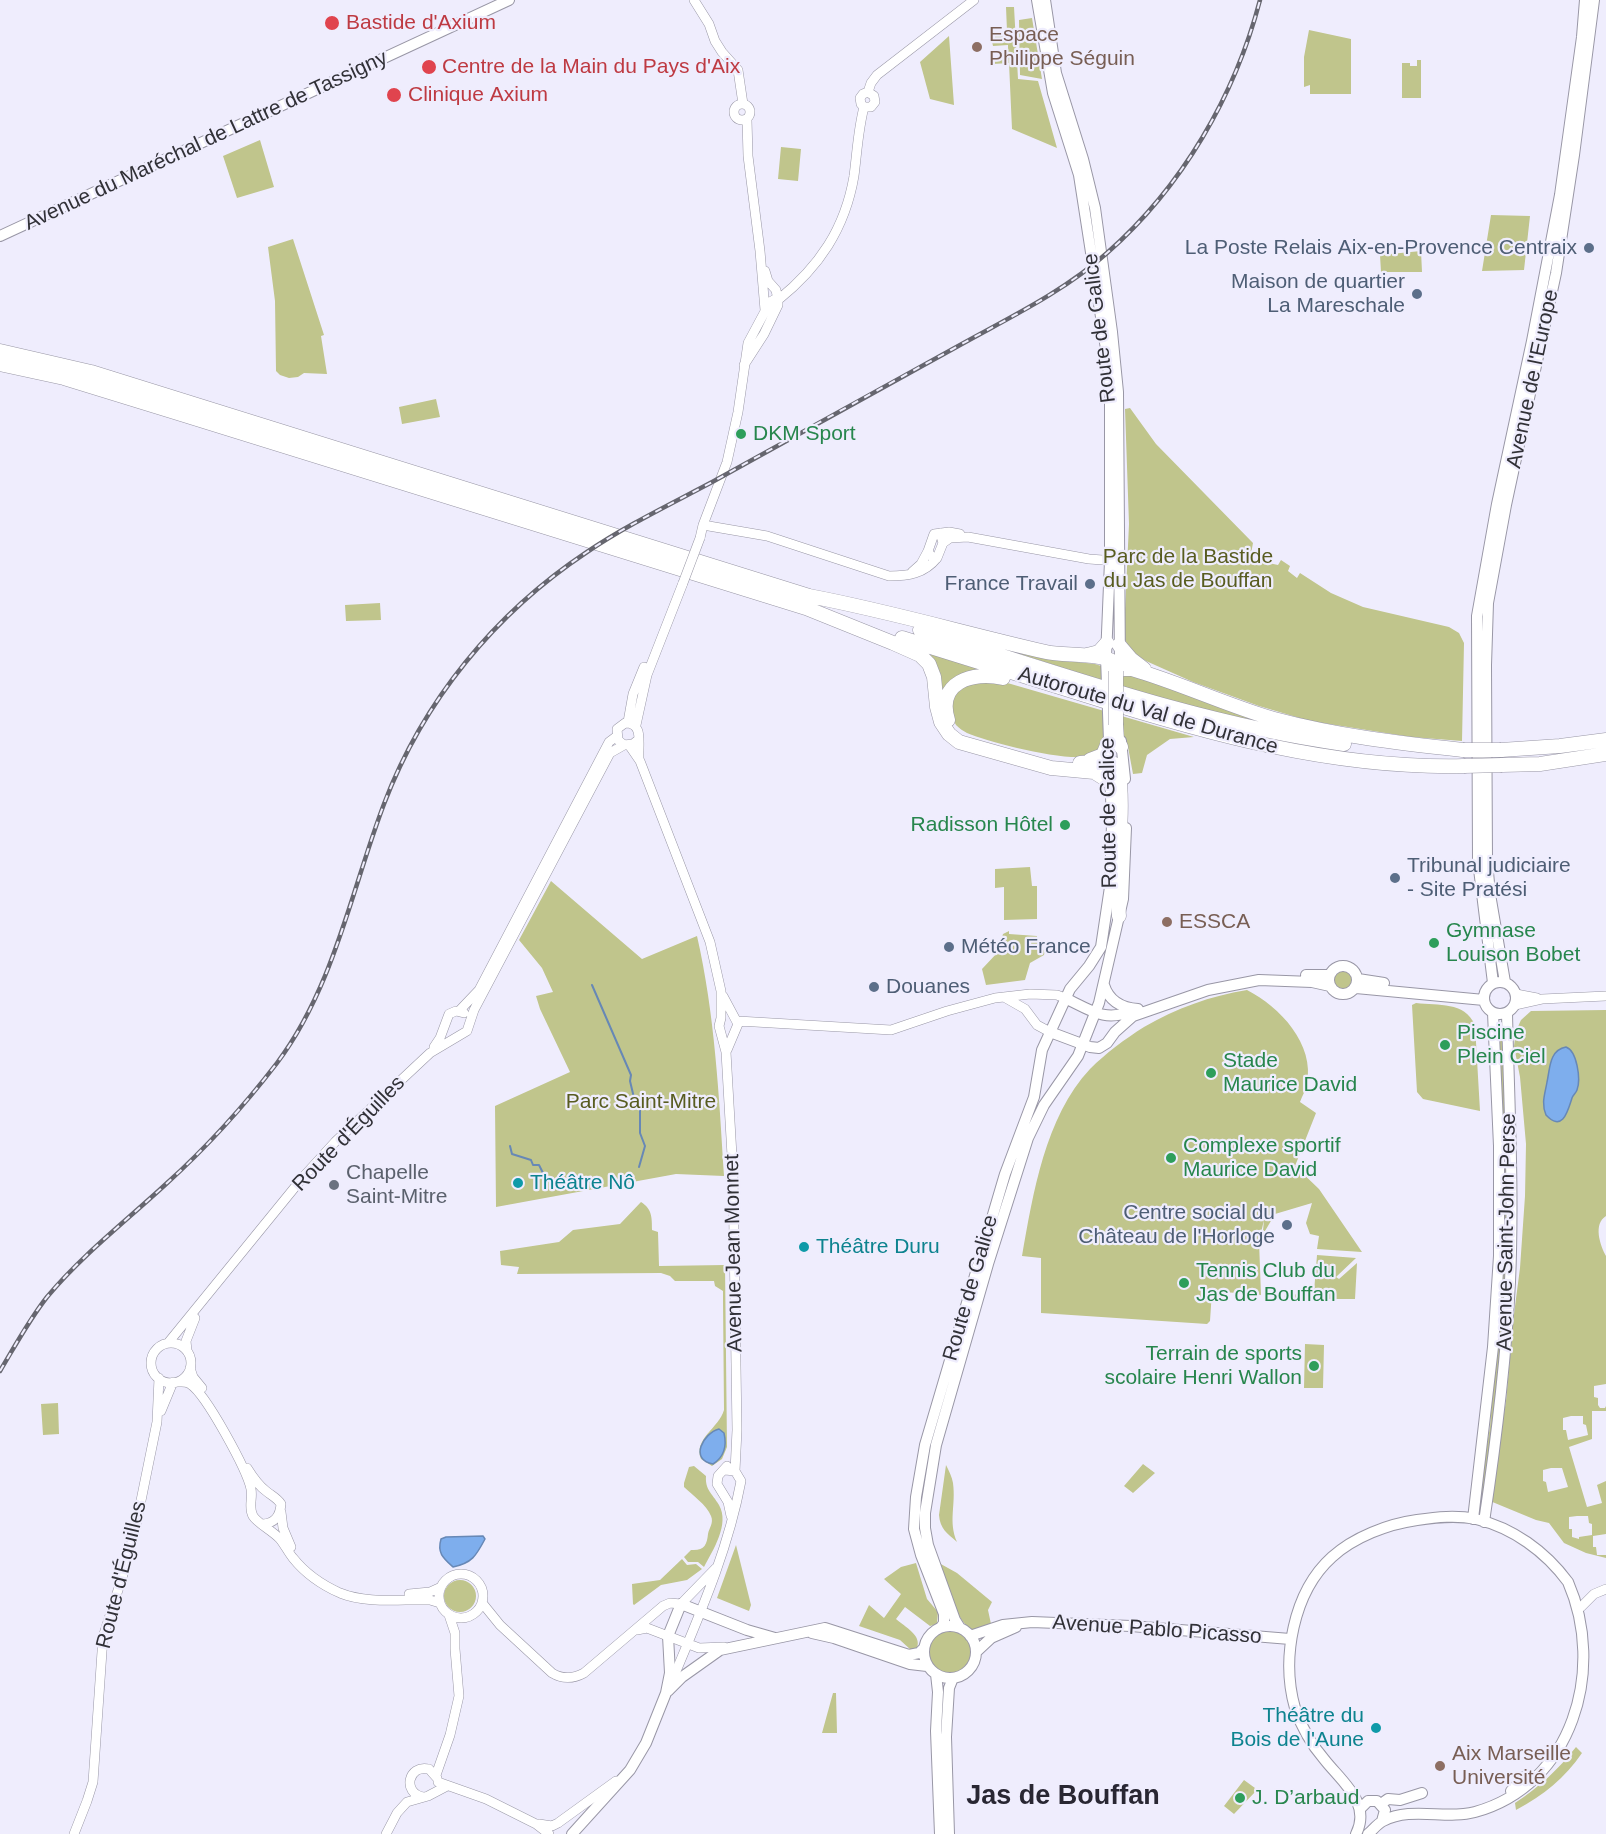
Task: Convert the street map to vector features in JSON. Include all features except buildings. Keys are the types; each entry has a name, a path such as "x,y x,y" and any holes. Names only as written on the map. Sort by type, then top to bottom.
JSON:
{"highway":[{"path":"0,351 91,372 807,602 925,659 934,677 941,722 949,734 959,742 1051,768 1094,772 1110,782"},
{"path":"0,364 30,369 75,382 807,602 848,603 1041,651 1082,656 1111,648 1153,675"},
{"name":"Autoroute du Val de Durance","path":"807,602 1139,712 1234,738 1312,754 1426,766 1540,764 1606,754"},
{"name":"Autoroute du Val de Durance","path":"807,602 1240,726 1290,736 1408,751 1501,750 1606,740"},
{"path":"1083,763 1100,757 1117,740 1118,671 1113,662 1111,648"},
{"path":"1118,671 1132,669 1153,675 1255,713 1323,732 1376,741 1463,750"},
{"path":"1107,691 1118,671"},
{"path":"1119,916 1117,899 1120,831 1119,769 1116,764 1109,761 1083,763 1052,760 967,738 954,730 948,720 946,708 950,692 963,680 990,675 1139,712"},
{"path":"1540,764 1606,760"}],"main road":[{"name":"Avenue du Maréchal de Lattre de Tassigny","path":"0,236 509,0"},
{"name":"Route de Galice","path":"1037,0 1053,93 1079,175 1103,320 1110,397 1115,561"},
{"name":"Route de Galice","path":"960,1628 928,1545 925,1528 925,1513 936,1445 988,1264 1028,1138 1044,1105 1076,1060 1095,1012 1104,985 1125,885 1125,771 1114,745 1107,691 1115,561 1118,392 1107,282 1090,182 1056,73 1045,0"},
{"name":"Avenue de l'Europe","path":"1482,757 1476,645 1478,605 1561,191 1585,0"},
{"name":"Avenue de l'Europe","path":"1482,757 1488,603 1506,505 1556,273 1575,155 1594,0"},
{"name":"Route de Galice","path":"941,1627 944,1623 944,1614 915,1535 914,1512 918,1481 931,1422 1005,1174 1035,1097 1040,1057 1071,986 1095,958 1101,947 1110,887 1112,824 1109,761 1114,745"},
{"path":"1482,757 1489,882 1505,982"},
{"path":"1482,757 1480,884 1493,983 1484,997 1487,1009 1493,1013 1512,1004 1514,989 1505,982 1493,983"},
{"path":"1347,966 1352,969 1357,983 1348,994 1343,995 1333,991 1330,980 1337,967 1347,966"},
{"path":"1065,998 1112,1017 1207,988 1259,976 1330,980"},
{"path":"1050,1032 1083,1045 1099,1048 1107,1043 1126,1021 1138,1014 1228,986 1259,980 1318,982 1330,980"},
{"path":"1357,983 1484,997"},
{"path":"1104,985 1107,993 1116,1002 1138,1009"},
{"name":"Avenue Saint-John Perse","path":"1478,1520 1502,1379 1510,1280 1512,1004"},
{"name":"Avenue Saint-John Perse","path":"1478,1520 1498,1268 1500,1156 1493,1013"},
{"path":"1593,1677 1589,1701 1575,1735 1558,1761 1527,1787 1484,1809 1464,1814 1413,1815 1368,1825 1360,1814 1351,1789 1325,1760 1302,1725 1291,1688 1290,1640 1307,1592 1329,1560 1339,1551 1368,1535 1396,1524 1436,1517 1478,1520 1518,1536 1534,1547 1559,1571 1576,1593 1591,1634 1594,1658"},
{"path":"572,1834 579,1830 630,1770 646,1743 666,1694 670,1673 668,1636 681,1604 752,1632 775,1638"},
{"name":"Avenue Pablo Picasso","path":"976,1652 991,1638 1024,1623"},
{"name":"Avenue Pablo Picasso","path":"970,1636 1003,1625 1024,1623 1131,1626 1290,1640"},
{"path":"666,1694 692,1669 727,1647 830,1629 909,1655 919,1653 931,1633 941,1627 960,1628 975,1643 976,1652 970,1668 964,1674 953,1678 940,1677 927,1666 923,1649"},
{"path":"808,1633 822,1635 909,1664 927,1666"},
{"path":"936,1674 940,1834"},
{"path":"949,1834 946,1737 949,1688 953,1678"},
{"path":"1484,1809 1512,1790 1524,1777"},
{"path":"1381,1804 1388,1798 1400,1800 1422,1792"},
{"path":"1356,1834 1362,1805 1369,1800 1377,1801 1381,1804 1385,1814 1368,1834"}],"street":[{"path":"694,0 709,24 715,41 738,70 741,104 734,110 734,116 744,120 765,310"},
{"path":"632,724 647,675 727,462 738,412 744,364 770,302 778,299 799,282 827,249 842,220 851,191 864,107 871,107 875,102 874,96 868,92 871,83 877,75 974,0"},
{"path":"757,336 778,305 776,290 765,276 760,251"},
{"path":"703,525 767,536 889,576 907,576 926,568 937,558 941,538"},
{"path":"907,576 921,564 936,533 941,538 968,537 1089,559 1115,561"},
{"path":"928,551 931,556 937,558"},
{"path":"638,740 610,753 474,1010 467,1031 457,1035 450,1032 446,1025 449,1014 459,1011 479,990 609,742 617,736 619,726 632,724 639,730 640,761 710,942 721,991 735,1024"},
{"path":"617,736 640,761"},
{"path":"721,991 721,1017 726,1014 735,1024"},
{"path":"722,1031 727,1034 735,1024 754,1023 891,1030 972,1004 1004,997 1030,994 1057,995 1065,998"},
{"path":"1512,1004 1542,999 1606,996"},
{"path":"1004,997 1025,1009 1037,1025 1050,1032"},
{"path":"459,1011 466,1014 470,1022"},
{"name":"Avenue Jean Monnet","path":"721,1017 719,1026 726,1052 733,1182 736,1454 730,1470 718,1476 717,1484 729,1505 732,1522"},
{"name":"Avenue Jean Monnet","path":"726,1052 735,1024"},
{"name":"Route d'Éguilles","path":"430,1053 446,1025"},
{"name":"Route d'Éguilles","path":"168,1343 304,1176 335,1142 430,1053 457,1035"},
{"name":"Route d'Éguilles","path":"187,1351 186,1341 202,1303"},
{"path":"175,1382 185,1377 191,1362 187,1351 178,1344 168,1343 156,1349 151,1360 153,1372 159,1378 175,1382 185,1382 192,1385 210,1407 245,1473 251,1489 251,1513 281,1540 300,1566 327,1587 343,1594 367,1599 430,1600 440,1603 449,1615 456,1633 454,1649 459,1696 450,1735 439,1762 437,1781 423,1797 408,1802 397,1813 386,1834"},
{"path":"190,1368 192,1377 213,1402 249,1472 281,1504 277,1519 263,1524"},
{"name":"Route d'Éguilles","path":"74,1834 93,1782 103,1637 132,1544 157,1422 159,1378"},
{"name":"Route d'Éguilles","path":"157,1422 175,1382"},
{"name":"Avenue Jean Monnet","path":"666,1694 717,1568 732,1522 740,1477 730,1470"},
{"path":"722,1491 732,1493 739,1487"},
{"path":"252,1501 262,1493 268,1493"},
{"path":"280,1512 283,1528 294,1551 310,1569 329,1582 355,1591 385,1594 430,1592 441,1587"},
{"name":"Avenue Jean Monnet","path":"681,1604 717,1568"},
{"path":"440,1603 441,1587 445,1581 453,1575 470,1576 482,1589 483,1604 500,1625 552,1673 567,1678 584,1673 666,1605 681,1604"},
{"path":"1576,1593 1588,1596 1606,1589"},
{"path":"1581,1607 1594,1594"},
{"path":"456,1633 483,1604"},
{"path":"449,1615 454,1618 470,1617 500,1625"},
{"path":"635,1631 647,1628 699,1648 727,1647"},
{"path":"408,1802 411,1790 409,1781 413,1772 418,1769 437,1781 486,1798 536,1824 549,1834"},
{"path":"536,1824 552,1826 558,1823 630,1770"},
{"path":"411,1790 414,1794 423,1797"},
{"path":"536,1824 540,1834"}],"green space":[{"path":"1006,7 1014,7 1018,79 1038,81 1057,148 1012,129 1009,63 993,64 992,57 1008,54 1008,45 993,46 990,33 1007,31"},
{"path":"1032,18 1042,79 1020,75 1019,20"},
{"path":"1309,30 1351,39 1351,94 1310,94 1310,85 1304,87 1304,57"},
{"path":"949,36 954,105 930,99 920,62"},
{"path":"1417,60 1421,60 1421,98 1402,98 1402,63 1417,66"},
{"path":"260,140 274,187 237,198 223,156"},
{"path":"781,147 801,149 798,181 778,179"},
{"path":"1491,215 1530,216 1524,270 1482,271"},
{"path":"293,239 324,335 321,336 327,374 304,373 298,377 289,378 276,371 275,301 268,247"},
{"path":"1421,251 1422,272 1381,272 1380,255"},
{"path":"436,399 440,417 402,424 399,407"},
{"name":"Parc de la Bastide du Jas de Bouffan","path":"1130,408 1156,444 1253,543 1250,559 1278,565 1281,560 1290,566 1288,571 1297,578 1300,573 1331,593 1363,607 1449,627 1459,633 1464,643 1462,741 1411,737 1310,721 1259,706 1193,682 1146,661 1132,652 1125,640 1124,632 1129,524 1125,409"},
{"path":"380,603 381,620 346,621 345,605"},
{"path":"950,632 1068,661 1095,664 1302,731 1225,716 1152,696"},
{"path":"916,649 988,671 1004,682 1194,737 1170,739 1147,755 1142,773 1133,774 1128,747 1101,740 1096,753 1092,755 1067,757 1030,751 978,737 956,725"},
{"path":"1030,867 1032,886 1037,886 1037,919 1004,920 1004,887 995,888 995,869"},
{"name":"Parc Saint-Mitre","path":"551,881 642,959 697,936 712,1026 724,1176 676,1174 496,1207 495,1106 570,1072 536,996 553,992 542,968 519,940"},
{"path":"1009,931 1009,934 1037,936 1038,949 1045,950 1044,955 1030,963 1025,980 986,985 982,969 998,952 1003,934"},
{"path":"1343,969 1351,972 1354,980 1351,988 1343,991 1335,988 1332,980 1335,972"},
{"name":"Complexe sportif Maurice David","path":"1247,990 1283,1017 1300,1041 1306,1055 1308,1069 1306,1086 1300,1102 1316,1113 1295,1166 1319,1189 1362,1252 1317,1249 1319,1236 1310,1234 1306,1223 1312,1203 1275,1214 1263,1231 1264,1220 1259,1241 1261,1295 1212,1291 1210,1321 1207,1324 1041,1313 1041,1258 1022,1256 1043,1157 1062,1110 1075,1088 1103,1057 1144,1027 1194,1004"},
{"name":"Piscine Plein Ciel","path":"1416,1003 1458,1008 1470,1017 1475,1025 1480,1111 1423,1099 1417,1092 1412,1005"},
{"path":"1606,1010 1606,1216 1599,1229 1600,1241 1606,1256 1606,1384 1594,1386 1594,1397 1598,1398 1600,1408 1606,1406 1606,1411 1592,1411 1592,1439 1569,1447 1587,1507 1602,1503 1597,1485 1606,1481 1606,1534 1593,1536 1593,1547 1596,1547 1597,1555 1606,1555 1606,1558 1586,1553 1564,1543 1549,1523 1490,1501 1506,1401 1525,1196 1526,1144 1520,1077 1514,1046 1516,1031 1521,1020 1531,1011","holes":["1583,1416 1583,1424 1586,1425 1588,1435 1568,1440 1566,1430 1563,1430 1563,1418","1562,1468 1568,1487 1548,1492 1546,1482 1543,1481 1543,1470","1588,1516 1589,1523 1592,1524 1592,1535 1579,1537 1579,1539 1572,1537 1569,1517"]},
{"path":"1498,1034 1505,1034 1509,1136 1507,1284 1500,1284"},
{"path":"641,1202 651,1214 652,1230 658,1232 659,1266 725,1265 727,1447 722,1459 712,1466 701,1459 699,1452 703,1439 724,1410 723,1291 715,1286 714,1281 675,1281 670,1276 661,1273 517,1274 519,1267 501,1265 500,1251 559,1242 573,1230 620,1224"},
{"path":"1317,1255 1356,1258 1336,1277 1339,1279 1357,1263 1355,1299 1284,1299 1285,1293 1314,1297 1323,1290 1321,1288 1314,1292"},
{"path":"1500,1289 1507,1289 1505,1318 1484,1499 1478,1497 1490,1427"},
{"name":"Terrain de sports scolaire Henri Wallon","path":"1305,1344 1324,1345 1323,1388 1304,1388"},
{"path":"58,1403 59,1434 43,1435 41,1404"},
{"path":"1143,1464 1155,1473 1133,1493 1124,1486"},
{"path":"946,1465 953,1483 953,1527 957,1542 941,1524 939,1515"},
{"path":"694,1466 706,1476 708,1488 719,1505 723,1520 716,1545 704,1567 698,1562 688,1562 684,1557 691,1550 704,1546 712,1521 706,1508 684,1487 689,1467"},
{"path":"736,1545 751,1605 749,1611 717,1598"},
{"path":"682,1559 687,1565 696,1564 702,1569 687,1580 661,1585 633,1604 632,1584 660,1580"},
{"path":"916,1563 927,1599 938,1612 937,1624 930,1626 905,1607 896,1619 917,1639 917,1648 911,1650 900,1640 859,1626 869,1605 884,1618 901,1594 884,1579 901,1567"},
{"path":"939,1563 957,1573 992,1602 988,1610 991,1624 973,1630 961,1619"},
{"path":"460,1580 472,1584 476,1596 472,1608 460,1612 448,1608 444,1596 448,1584"},
{"path":"949,1630 964,1637 971,1652 964,1667 949,1674 934,1667 927,1652 934,1637"},
{"path":"833,1693 836,1693 837,1733 822,1733"},
{"path":"1576,1747 1582,1753 1561,1778 1545,1792 1516,1810 1515,1803 1548,1778"},
{"name":"J. D’arbaud","path":"1244,1780 1256,1791 1234,1814 1224,1806"}],"water":[{"path":"1566,1047 1575,1059 1578,1085 1564,1118 1557,1122 1546,1115 1544,1098 1553,1056"},
{"path":"719,1429 724,1433 725,1447 720,1458 713,1464 706,1462 702,1457 701,1446 713,1431"},
{"path":"483,1536 485,1539 476,1554 469,1561 459,1565 453,1567 440,1552 441,1539 446,1537"}],"waterway":[{"path":"592,985 631,1075 630,1081 635,1102 640,1110 640,1133 645,1146 639,1167"},
{"path":"510,1146 512,1154 531,1160 533,1165 539,1165 545,1177"}],"railway":[{"path":"0,1371 22,1333 47,1297 89,1253 210,1141 264,1079 297,1034 313,1003 340,938 372,837 400,766 441,695 493,631 553,576 602,542 1032,306 1089,268 1134,227 1159,199 1202,138 1236,71 1260,0"}],"place":[{"name":"Bastide d'Axium","path":"332,23"},
{"name":"Espace Philippe Séguin","path":"977,47"},
{"name":"Centre de la Main du Pays d'Aix","path":"429,67"},
{"name":"Clinique Axium","path":"394,95"},
{"name":"La Poste Relais Aix-en-Provence Centraix","path":"1589,248"},
{"name":"Maison de quartier La Mareschale","path":"1417,294"},
{"name":"DKM Sport","path":"741,434"},
{"name":"France Travail","path":"1090,584"},
{"name":"Radisson Hôtel","path":"1065,825"},
{"name":"Tribunal judiciaire - Site Pratési","path":"1395,878"},
{"name":"ESSCA","path":"1167,922"},
{"name":"Gymnase Louison Bobet","path":"1434,943"},
{"name":"Météo France","path":"949,947"},
{"name":"Douanes","path":"874,987"},
{"name":"Piscine Plein Ciel","path":"1445,1045"},
{"name":"Stade Maurice David","path":"1211,1073"},
{"name":"Complexe sportif Maurice David","path":"1171,1158"},
{"name":"Théâtre Nô","path":"518,1183"},
{"name":"Chapelle Saint-Mitre","path":"334,1185"},
{"name":"Centre social du Château de l'Horloge","path":"1287,1225"},
{"name":"Théâtre Duru","path":"804,1247"},
{"name":"Tennis Club du Jas de Bouffan","path":"1184,1283"},
{"name":"Terrain de sports scolaire Henri Wallon","path":"1314,1366"},
{"name":"Théâtre du Bois de l'Aune","path":"1376,1728"},
{"name":"Aix Marseille Université","path":"1440,1766"},
{"name":"J. D’arbaud","path":"1240,1798"}],"district":[{"name":"Jas de Bouffan","path":"1063,1797"}]}
